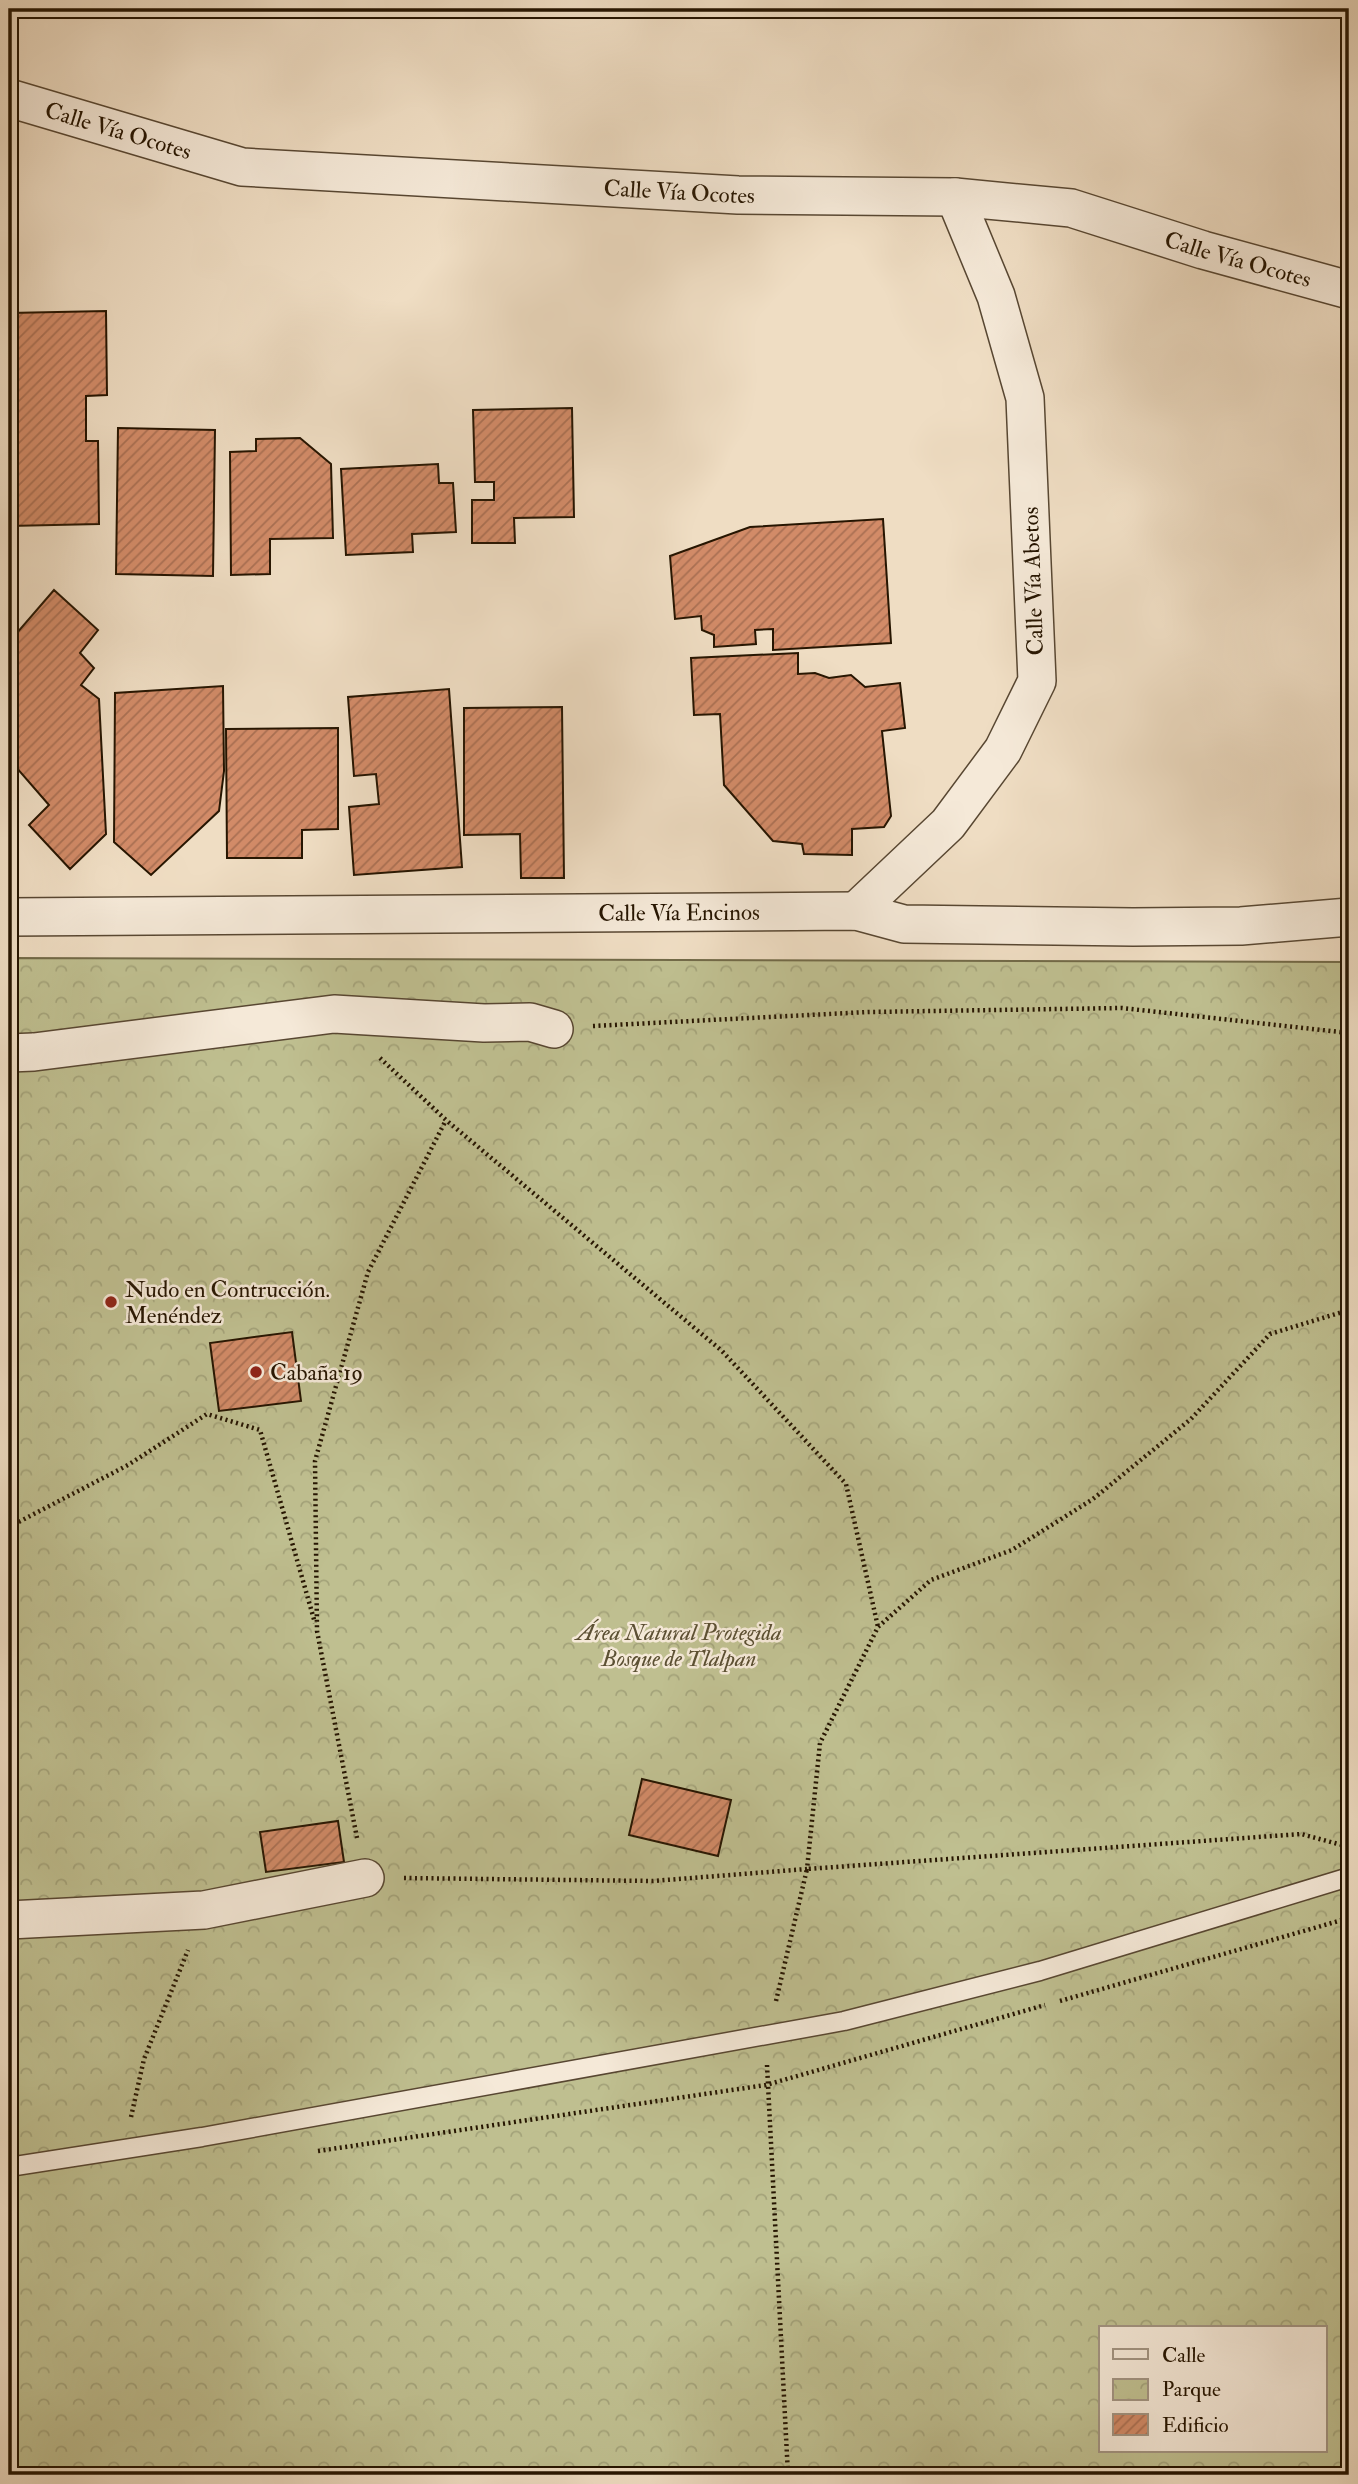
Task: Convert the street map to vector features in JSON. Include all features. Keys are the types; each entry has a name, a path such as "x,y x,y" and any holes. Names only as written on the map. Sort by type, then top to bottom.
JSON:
{"street":[{"name":"Calle Vía Ocotes","path":"9,98 242,167 738,195 956,197 1071,208 1203,250 1349,290"},
{"name":"Calle Vía Abetos","path":"856,911 948,824 1003,750 1037,681 1025,398 996,296 956,197"},
{"name":"Calle Vía Encinos","path":"9,917 856,911 904,924 1133,928 1241,926 1349,917"},
{"path":"9,1053 334,1014 484,1023 530,1022 554,1029"},
{"path":"9,1920 204,1910 365,1878"}],"lane":[{"path":"9,2168 845,2021 1040,1971 1349,1877"}],"path":[{"path":"554,1029 868,1012 1122,1008 1349,1033"},
{"path":"334,1014 446,1120 722,1351 846,1484 878,1628"},
{"path":"317,1631 315,1461 368,1272 446,1120"},
{"path":"788,2475 766,2085 768,2035 807,1868 820,1743 878,1628 931,1580 1012,1550 1093,1499 1191,1419 1270,1334 1349,1310"},
{"path":"9,1527 128,1465 207,1415 260,1430 317,1631 365,1878 653,1881 1301,1834 1349,1847"},
{"path":"124,2149 144,2059 204,1910"}],"green space":[{"name":"Área Natural Protegida Bosque de Tlalpan","path":"9,958 1349,962 1349,2475 9,2475"}],"building":[{"path":"106,311 107,395 86,396 86,441 98,441 99,524 9,526 9,313"},
{"path":"572,408 574,517 514,518 515,543 472,543 472,500 494,500 494,482 475,482 473,410"},
{"path":"118,428 215,430 213,576 116,574"},
{"path":"300,438 331,464 333,538 270,539 270,574 231,575 230,452 256,451 256,439"},
{"path":"438,464 439,483 453,483 456,532 412,534 413,552 346,555 341,469"},
{"path":"883,519 891,643 773,650 773,629 755,630 756,644 714,647 714,635 702,630 701,616 675,619 670,556 750,527"},
{"path":"54,590 98,630 80,653 94,668 81,685 99,699 106,834 70,869 29,825 49,805 9,759 9,677 14,671 9,667 9,642"},
{"path":"798,653 798,674 815,673 829,678 851,675 865,687 900,683 905,728 882,731 891,816 884,827 852,829 852,855 804,854 802,844 773,841 724,785 720,714 694,715 691,658"},
{"path":"223,686 224,771 219,811 151,875 114,842 115,693"},
{"path":"449,689 462,867 354,875 349,807 379,804 376,774 354,776 348,697"},
{"path":"562,707 564,878 521,878 520,834 464,835 464,708"},
{"path":"338,728 338,829 302,830 302,858 227,858 226,729"},
{"name":"Cabaña 19","path":"292,1332 301,1401 219,1411 210,1343"},
{"path":"642,1779 731,1800 718,1856 629,1835"},
{"path":"338,1821 344,1862 266,1872 260,1832"}],"place":[{"name":"Nudo en Contrucción. Menéndez","path":"111,1302"},
{"name":"Cabaña 19","path":"256,1372"}]}
